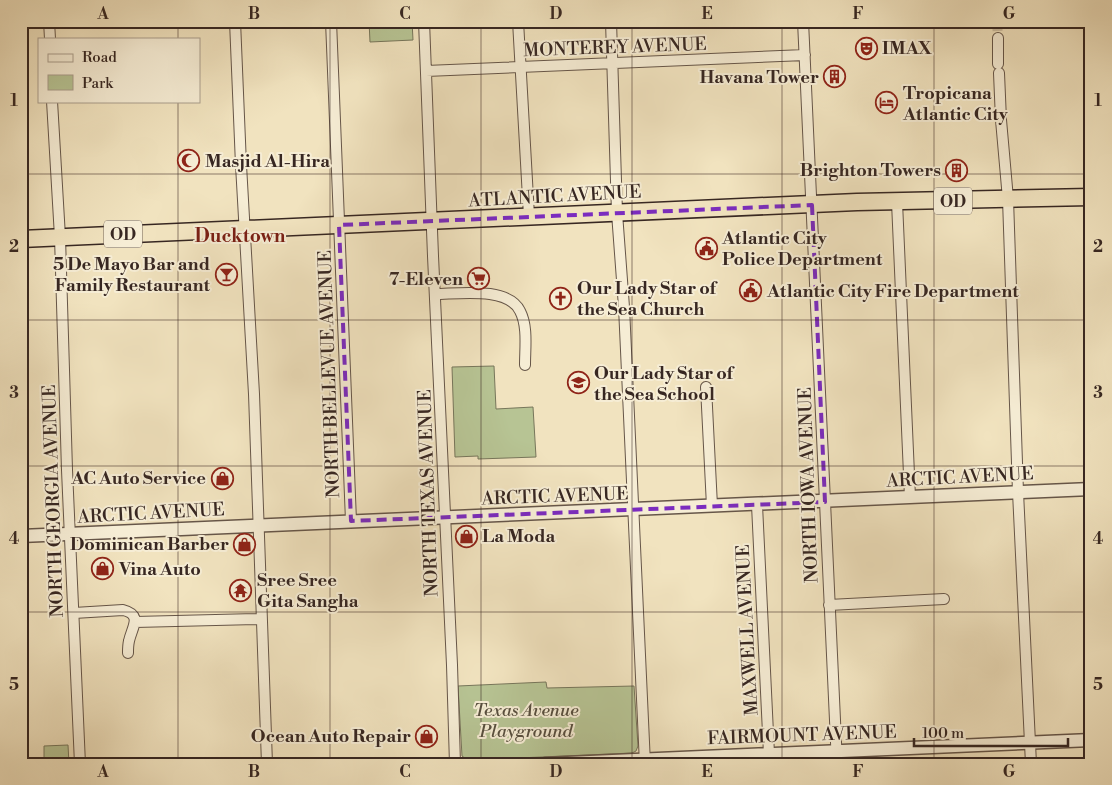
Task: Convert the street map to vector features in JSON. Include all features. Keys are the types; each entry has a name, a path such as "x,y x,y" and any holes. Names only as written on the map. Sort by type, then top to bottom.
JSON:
{"highway":[{"name":"ATLANTIC AVENUE","path":"21,239 857,202 1091,197"}],"street":[{"path":"49,21 50,38"},
{"path":"235,21 254,394 267,764"},
{"name":"NORTH BELLEVUE AVENUE","path":"331,21 351,521"},
{"name":"NORTH TEXAS AVENUE","path":"424,21 455,764"},
{"path":"518,21 529,216"},
{"path":"611,21 617,213 624,307 645,761"},
{"name":"NORTH IOWA AVENUE","path":"803,21 837,758"},
{"path":"998,38 1001,120 1008,199 1018,492 1031,764"},
{"name":"MONTEREY AVENUE","path":"426,71 805,56"},
{"name":"NORTH GEORGIA AVENUE","path":"52,102 60,237 80,764"},
{"path":"897,202 910,497"},
{"path":"435,294 490,294 499,296 516,305 523,319 525,365"},
{"path":"706,387 712,506"},
{"name":"ARCTIC AVENUE","path":"21,536 1091,489"},
{"name":"MAXWELL AVENUE","path":"757,505 769,754"},
{"path":"829,604 944,599"},
{"path":"74,613 123,610 130,612 135,622 129,639 128,654"},
{"path":"135,622 261,619"},
{"name":"FAIRMOUNT AVENUE","path":"545,764 769,754 837,758 1030,742 1091,740"}],"highlighted area":[{"path":"812,205 825,502 351,521 339,225"}],"green space":[{"path":"369,21 412,21 413,40 370,42"},
{"path":"494,366 496,409 533,407 536,457 478,459 478,456 455,457 452,367"},
{"name":"Texas Avenue Playground","path":"546,682 547,688 634,686 638,746 636,751 632,753 473,760 462,756 458,686"},
{"path":"68,745 69,764 44,764 44,746"}],"tunnel":[{"path":"997,21 998,38"}],"place":[{"name":"IMAX","path":"866,48"},
{"name":"Havana Tower","path":"835,77"},
{"name":"Tropicana Atlantic City","path":"887,103"},
{"name":"Masjid Al-Hira","path":"189,161"},
{"name":"Brighton Towers","path":"957,170"},
{"name":"Atlantic City Police Department","path":"706,248"},
{"name":"5 De Mayo Bar and Family Restaurant","path":"226,274"},
{"name":"7-Eleven","path":"479,279"},
{"name":"Atlantic City Fire Department","path":"751,291"},
{"name":"Our Lady Star of the Sea Church","path":"561,298"},
{"name":"Our Lady Star of the Sea School","path":"578,383"},
{"name":"AC Auto Service","path":"222,478"},
{"name":"La Moda","path":"466,536"},
{"name":"Dominican Barber","path":"245,544"},
{"name":"Vina Auto","path":"103,569"},
{"name":"Sree Sree Gita Sangha","path":"241,590"},
{"name":"Ocean Auto Repair","path":"427,736"}],"district":[{"name":"Ducktown","path":"240,235"}]}
